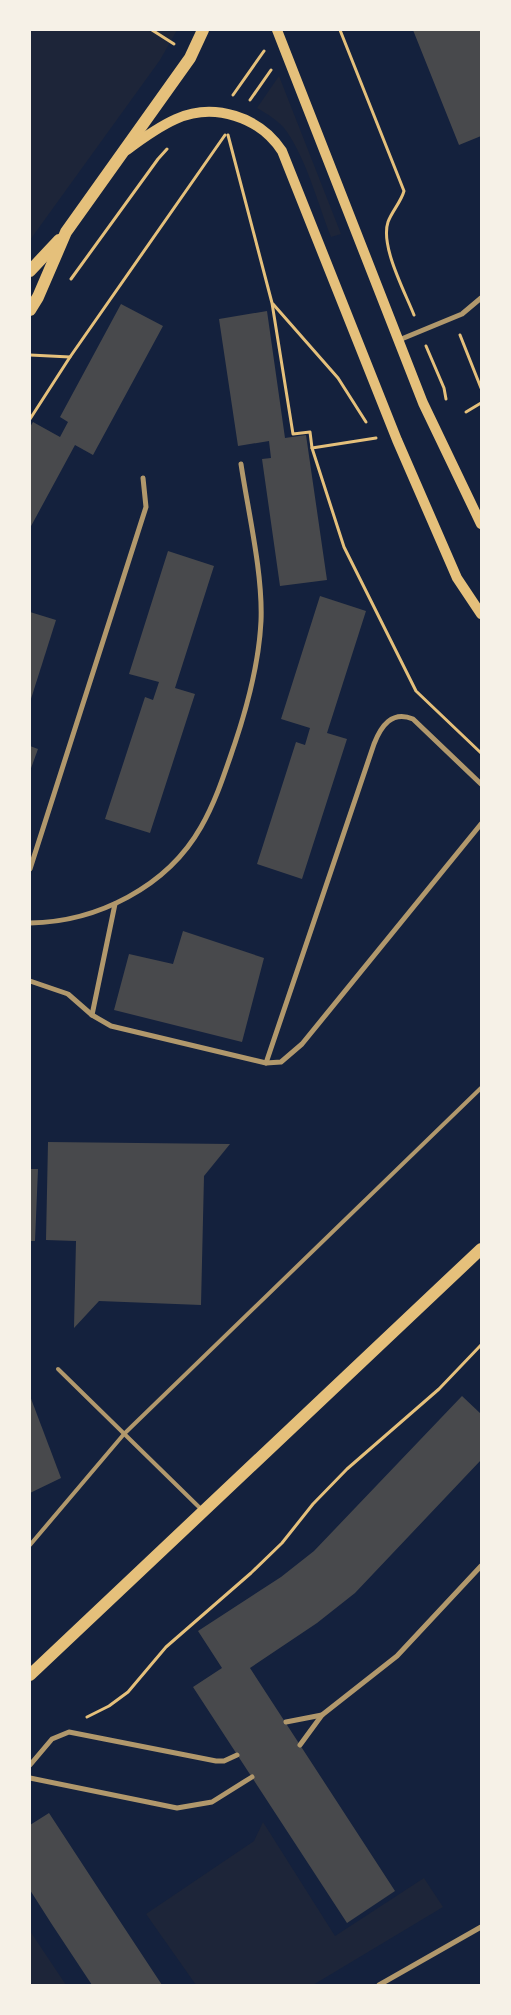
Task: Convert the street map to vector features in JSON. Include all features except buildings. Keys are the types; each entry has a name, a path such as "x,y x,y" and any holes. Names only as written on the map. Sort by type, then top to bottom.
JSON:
{"main road":[{"path":"30,271 66,232 122,154 190,58 203,30"},
{"path":"277,30 432,425 481,524"},
{"path":"122,154 154,130 177,118 197,112 238,116 261,126 273,137 282,151 397,440 438,535 457,578 481,614"},
{"path":"30,310 38,297 66,232"},
{"path":"30,1675 481,1249"}],"street":[{"path":"399,340 462,314 481,298"},
{"path":"30,923 78,917 115,904 155,879 186,847 200,829 221,782 241,724 255,668 261,620 258,573 241,464"},
{"path":"30,869 146,507 142,478"},
{"path":"266,1063 374,744 382,727 386,722 398,716 413,719 481,784"},
{"path":"30,981 68,994 92,1015 112,1026 266,1063 281,1062 302,1044 481,824"},
{"path":"92,1015 115,904"},
{"path":"300,1745 322,1715 397,1656 481,1566"},
{"path":"286,1722 322,1715"},
{"path":"30,1765 52,1739 70,1732 216,1761 224,1761 237,1755"},
{"path":"30,1778 177,1808 212,1802 252,1777"},
{"path":"378,1985 481,1927"}],"lane":[{"path":"30,1545 124,1434 481,1088"},
{"path":"58,1369 203,1511"}],"path":[{"path":"340,30 404,190 402,199 388,220 386,231 387,242 403,288"},
{"path":"230,99 267,47"},
{"path":"247,104 274,65"},
{"path":"30,419 70,357 229,130 272,303 293,434 310,432 312,448 344,546 416,691 481,753"},
{"path":"71,280 158,158 174,145"},
{"path":"272,303 338,378 379,442"},
{"path":"460,335 481,388"},
{"path":"30,355 70,357"},
{"path":"431,357 444,388"},
{"path":"466,412 481,403"},
{"path":"312,448 376,438"},
{"path":"82,1718 109,1706 128,1692 166,1646 251,1573 282,1543 313,1504 347,1469 439,1389 481,1345"}],"shaded area":[{"path":"30,30 177,30 160,60 30,240"},
{"path":"279,76 341,234 331,237 306,169 287,132 277,121 257,108"},
{"path":"263,1822 335,1936 424,1878 443,1907 313,1985 196,1985 146,1914 254,1841"},
{"path":"30,1931 66,1985 30,1985"}]}
